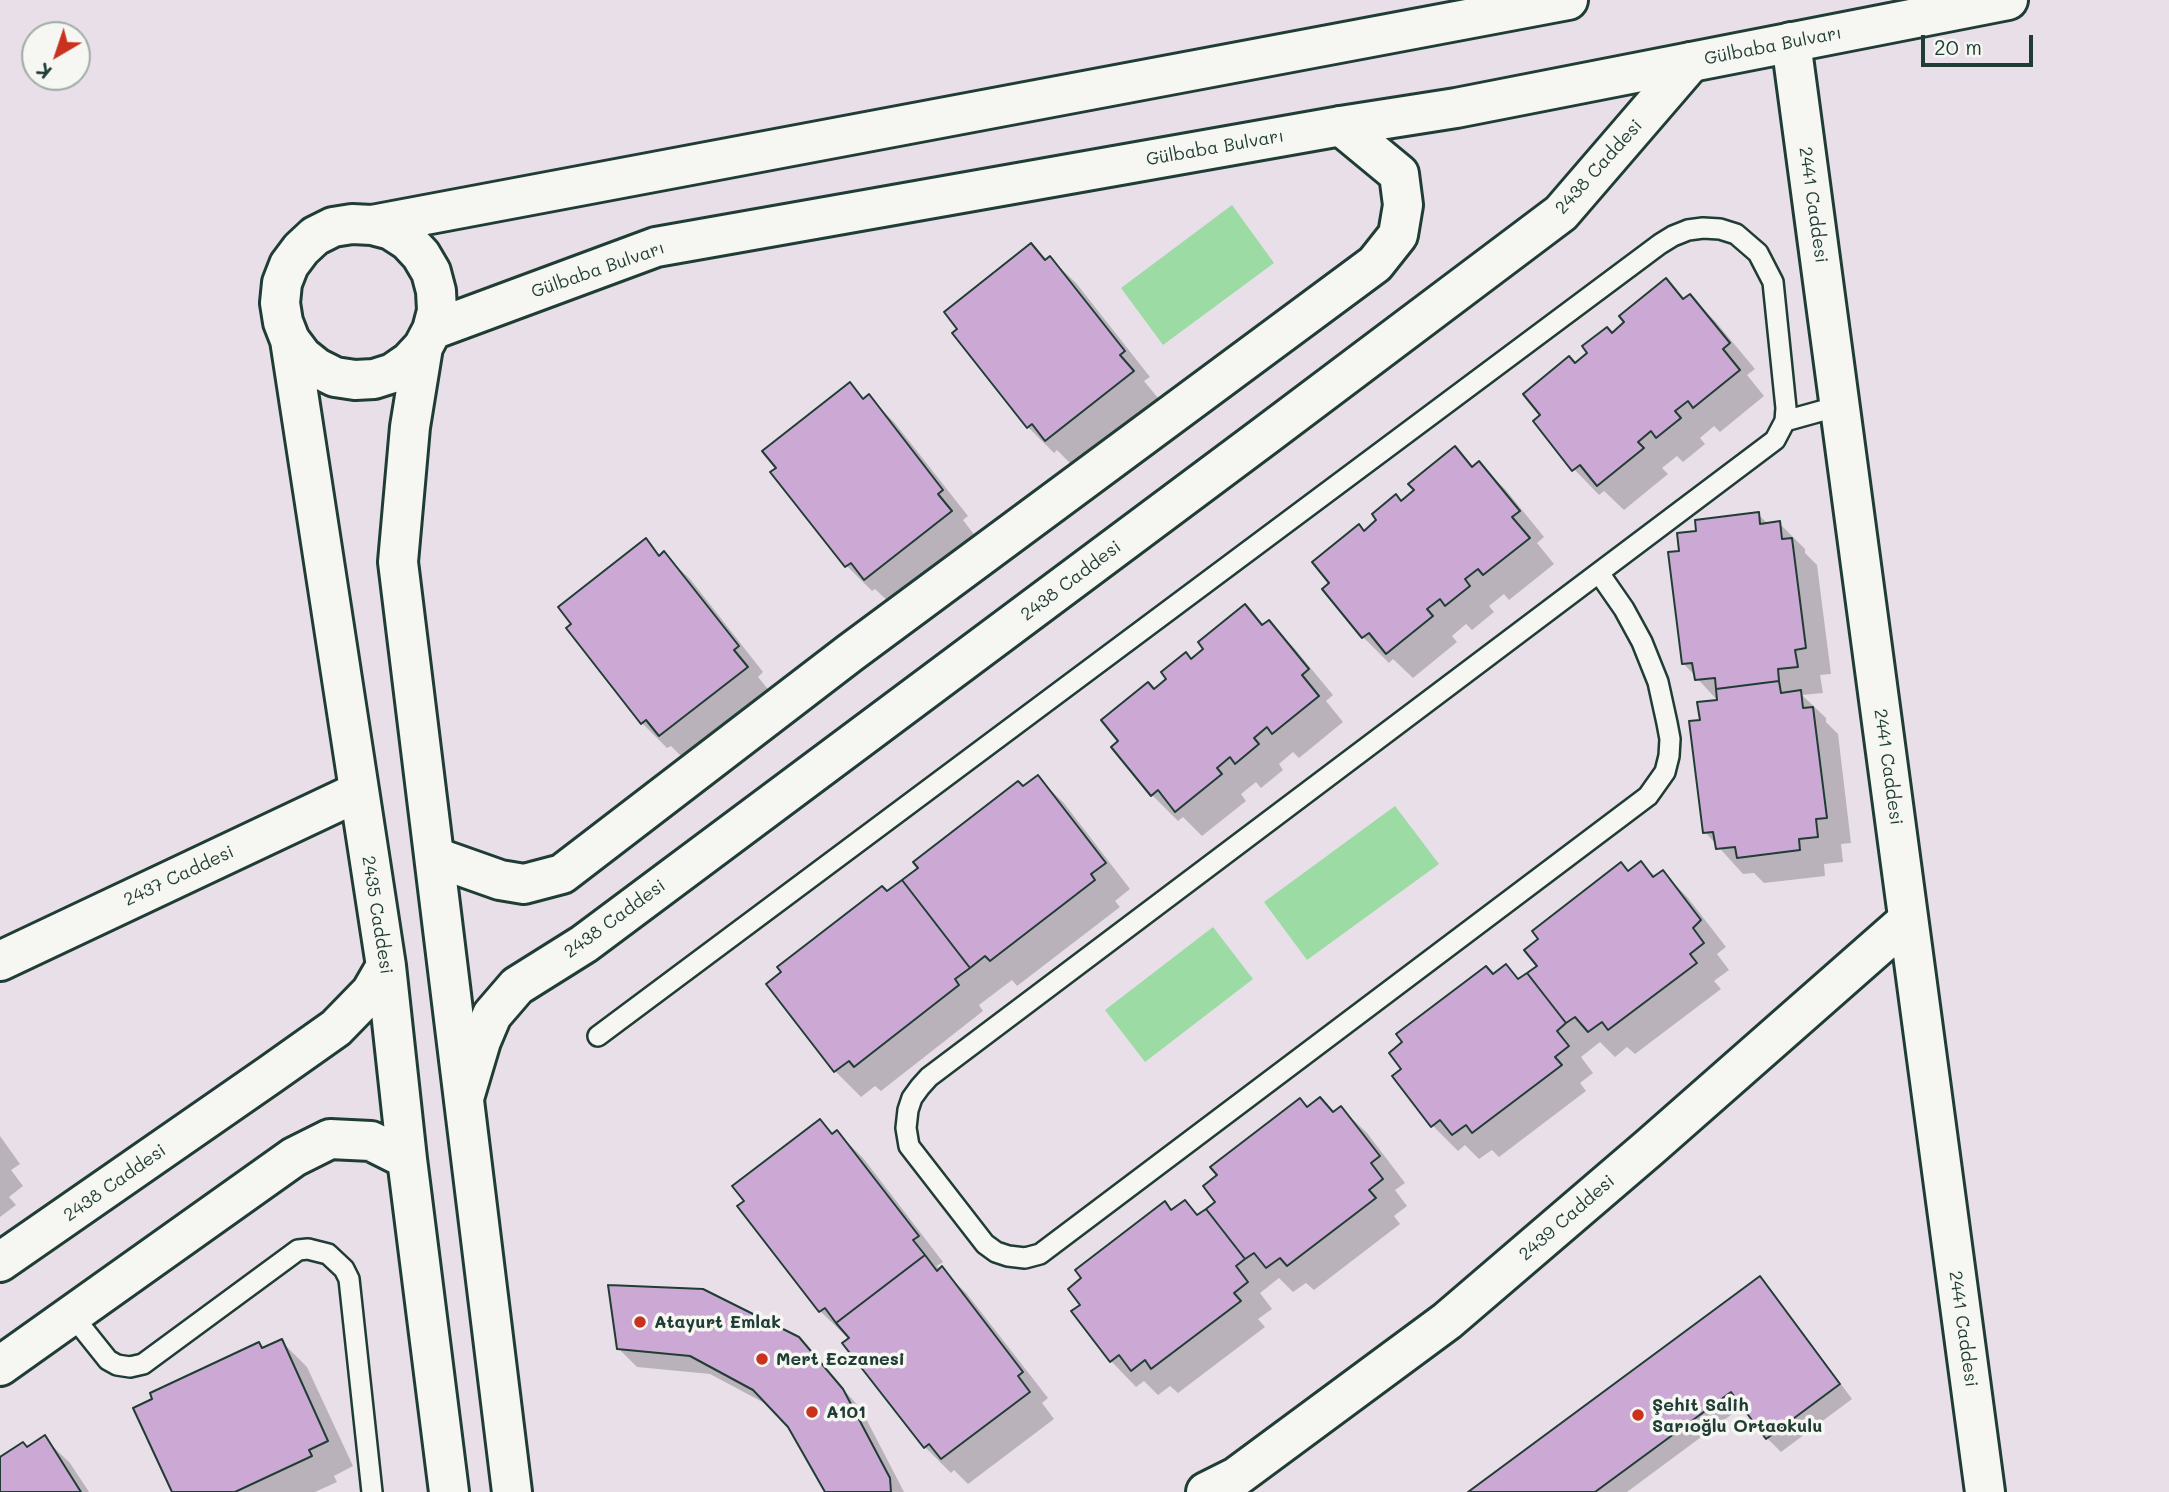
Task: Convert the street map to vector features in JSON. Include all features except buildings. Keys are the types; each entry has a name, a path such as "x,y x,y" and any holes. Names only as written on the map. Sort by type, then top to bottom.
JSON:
{"street":[{"name":"Gülbaba Bulvarı","path":"372,225 1568,0"},
{"name":"Gülbaba Bulvarı","path":"427,339 656,247 1456,108 2008,0"},
{"name":"2441 Caddesi","path":"1791,43 1985,1492"},
{"name":"2438 Caddesi","path":"464,1098 481,1041 492,1015 517,986 595,935 1561,213 1691,62"},
{"path":"435,857 500,880 524,884 562,874 850,653 1375,264 1398,235 1404,205 1399,174 1341,126"},
{"name":"Gülbaba Bulvarı","path":"352,224 391,230 408,241 431,272 437,311 427,339 409,362 393,373 374,379 335,377 317,368 302,356 290,340 283,322 280,303 282,283 289,265 301,249 316,236 333,228 352,224"},
{"path":"427,339 410,428 398,562 512,1492"},
{"name":"2435 Caddesi","path":"290,340 386,967 449,1492"},
{"name":"2437 Caddesi","path":"0,961 358,792"},
{"name":"2439 Caddesi","path":"1228,1487 1447,1321 1908,920"},
{"name":"2438 Caddesi","path":"0,1262 336,1028 371,992 386,967"},
{"path":"0,1366 294,1157 330,1139 371,1141 407,1159"}],"lane":[{"path":"598,1037 1673,236 1703,228 1736,234 1753,248 1767,267 1773,282 1786,408 1785,421 1775,440 929,1077 920,1087 908,1111 906,1128 909,1146 985,1244 1008,1256 1025,1258 1040,1254 1648,796 1665,772 1670,739 1667,723 1657,682 1642,642 1624,609 1599,573"},
{"path":"1785,421 1839,407"},
{"path":"72,1315 108,1360 130,1367 143,1364 298,1250 308,1249 328,1254 344,1269 349,1279 372,1492"}],"green space":[{"path":"1232,205 1274,263 1163,345 1121,288"},
{"path":"1395,806 1439,864 1307,960 1264,902"},
{"path":"1213,927 1253,979 1145,1062 1105,1010"}],"place":[{"name":"Atayurt Emlak","path":"640,1322"},
{"name":"Mert Eczanesi","path":"762,1359"},
{"name":"A101","path":"812,1412"},
{"name":"Şehit Salih Sarıoğlu Ortaokulu","path":"1638,1415"}]}
